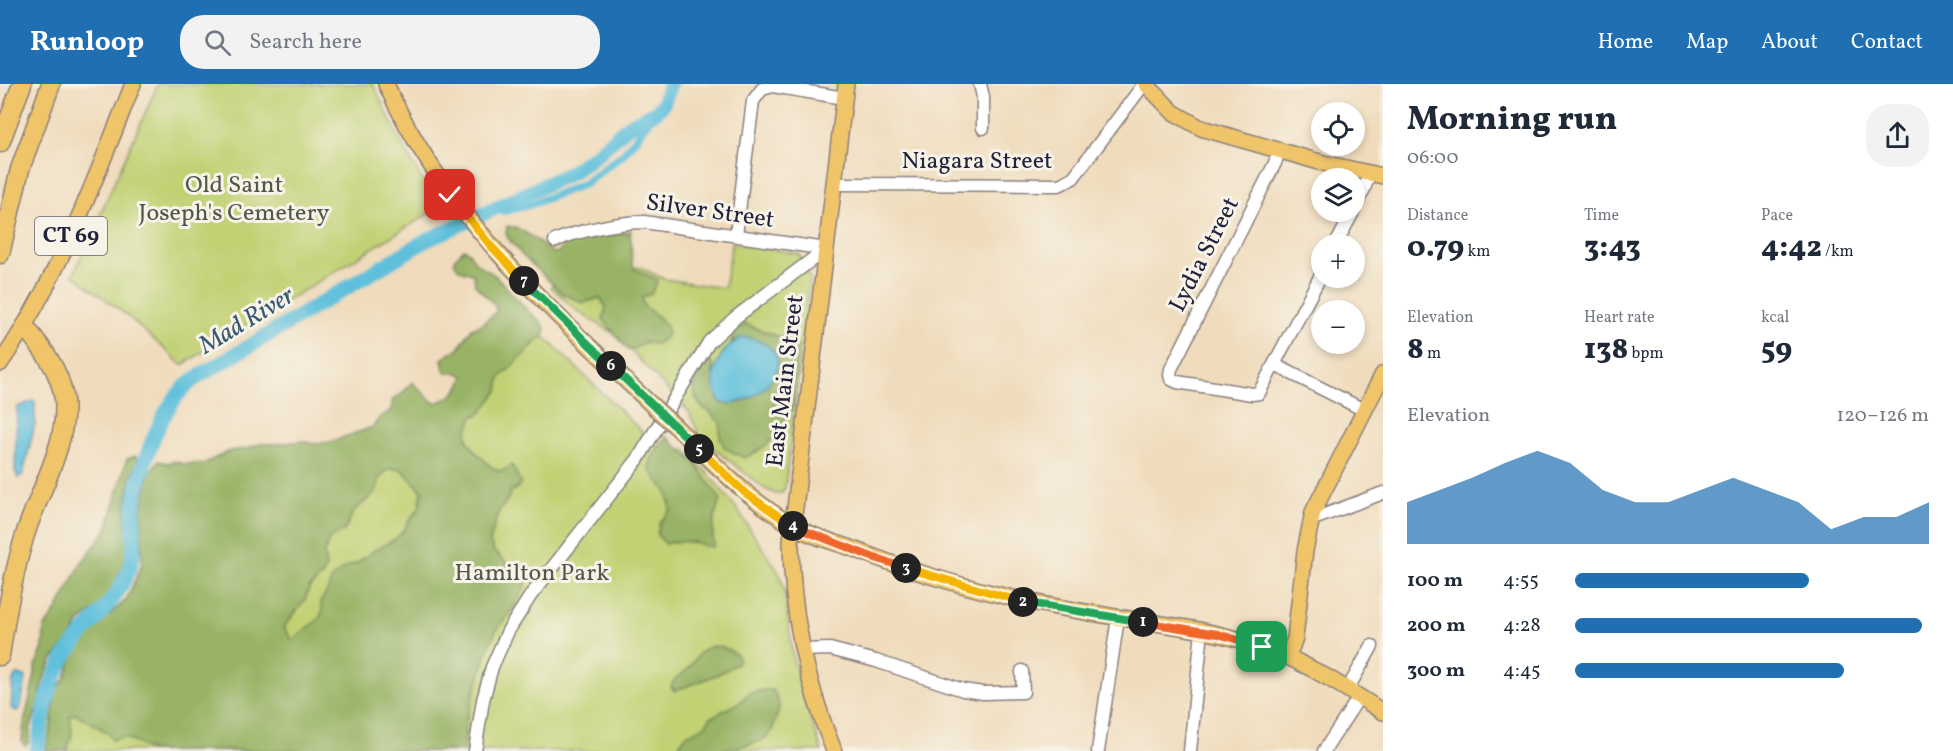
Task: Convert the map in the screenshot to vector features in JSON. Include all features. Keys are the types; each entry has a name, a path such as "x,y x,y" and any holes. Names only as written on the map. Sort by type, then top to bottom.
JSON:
{"highway":[{"path":"0,108 12,84"},
{"path":"0,143 22,84"},
{"path":"0,254 20,170 51,84"},
{"path":"0,656 18,561 60,438 64,416 63,392 56,370 25,327"}],"main road":[{"name":"CT 69","path":"0,364 25,327 51,280 133,84"},
{"path":"386,84 422,153 461,210 482,235 535,292 744,492 792,525 881,560 997,596 1202,631 1246,642 1288,657 1383,712"},
{"path":"1145,84 1173,112 1195,125 1220,135 1376,175"},
{"name":"East Main Street","path":"834,751 814,698 802,650 794,598 791,554 792,525 845,91"},
{"path":"1288,657 1295,638 1305,551 1316,505 1383,374"}],"street":[{"path":"980,84 984,104 983,128"},
{"name":"Niagara Street","path":"834,183 1059,186 1073,178 1145,84"},
{"path":"736,235 753,101 762,89 773,86 845,91"},
{"name":"Lydia Street","path":"1275,365 1259,393 1252,394 1177,382 1171,378 1171,369 1279,151"},
{"path":"1365,188 1376,175"},
{"name":"Silver Street","path":"555,241 568,235 637,222 654,222 826,249"},
{"path":"475,751 483,700 492,667 508,631 531,595 638,459 709,342 736,317 826,249"},
{"path":"1314,288 1275,365 1364,410"},
{"path":"1311,520 1383,493"},
{"path":"1098,751 1118,618"},
{"path":"1190,751 1202,631"},
{"path":"1324,751 1353,693 1372,646"},
{"path":"802,650 830,650 876,660 963,690 983,693 1023,692 1022,671"}],"green space":[{"name":"Old Saint Joseph's Cemetery","path":"158,84 373,84 402,144 438,208 182,365 129,317 73,275"},
{"path":"507,226 526,233 553,253 559,252 569,241 629,232 634,269 658,280 651,294 642,297 643,305 666,324 668,334 658,343 645,342 628,350 603,319 606,307 600,298 583,303 562,293 522,255 508,238"},
{"path":"631,231 624,266 642,268 664,279 724,288 732,243 799,254 810,278 785,488 782,493 776,494 765,489 700,437 689,412 615,334 577,311 551,287 575,252 574,242"},
{"path":"464,249 469,252 475,262 496,276 546,329 544,336 500,378 498,391 481,413 473,417 467,432 468,441 490,466 501,472 512,465 521,483 511,491 498,513 490,542 494,551 508,564 529,574 513,609 496,631 488,649 466,720 464,751 152,751 125,737 112,740 107,732 76,714 70,716 72,734 67,751 46,751 56,689 65,678 73,655 92,630 127,599 142,564 141,512 150,471 158,461 203,464 230,451 260,444 330,442 373,427 380,417 391,411 393,399 402,394 412,382 434,403 448,398 456,391 464,377 459,373 447,373 444,370 442,359 459,348 472,328 481,325 497,311 494,304 475,285 474,275 456,266 454,259","holes":["389,469 401,469 422,491 419,509 394,540 357,563 346,567 332,578 321,601 322,611 319,619 292,640 284,627 305,600 309,588 323,575 326,566 324,554 329,539 344,531 354,511 376,492 380,477"]},
{"name":"Hamilton Park","path":"527,320 662,451 685,450 706,471 736,508 779,573 784,588 793,657 806,706 822,751 194,751 169,476 433,427"},
{"path":"746,324 798,346 793,406 789,415 768,444 744,458 725,448 720,438 720,422 700,406 696,399 695,388 702,370 710,362 713,365 713,375 721,403 740,402 765,387 775,371 777,362 770,348 746,337 731,342 735,331"},
{"path":"667,437 696,464 721,500 714,521 712,547 686,541 666,544 657,535 660,522 670,511 670,504 666,491 649,469 651,459"},
{"path":"136,456 138,461 131,477 126,510 126,526 131,541 130,549 108,599 80,622 70,639 52,660 42,684 39,703 30,729 29,742 25,746 22,742 24,723 35,666 43,648 44,628 57,610 81,564 107,529 127,459"},
{"path":"714,646 733,652 738,656 738,662 716,675 675,691 671,687 674,680 688,669 702,652"},
{"path":"53,680 128,738 175,751 34,751 41,709"},
{"path":"773,690 779,708 770,734 762,740 726,749 675,751 685,736 705,726 711,717 739,703 749,693"}],"water":[{"path":"740,338 757,340 774,352 777,363 775,374 767,385 744,401 731,404 720,402 714,384 716,366 725,350"},
{"path":"33,401 35,403 35,424 23,474 18,478 15,471 17,407"},
{"path":"17,675 25,676 26,679 20,709 16,711 11,708 13,680"}],"waterway":[{"name":"Mad River","path":"37,751 47,702 60,666 74,644 115,596 128,572 134,549 136,495 144,463 164,416 184,388 199,376 425,241 570,173 596,155 628,126 657,111 663,104 670,84"},
{"path":"491,209 504,211 529,205 584,184 623,154 657,111"}],"route":[{"path":"450,195 498,254 628,383 744,492 792,525 872,557 997,596 1202,631 1262,647"}]}
